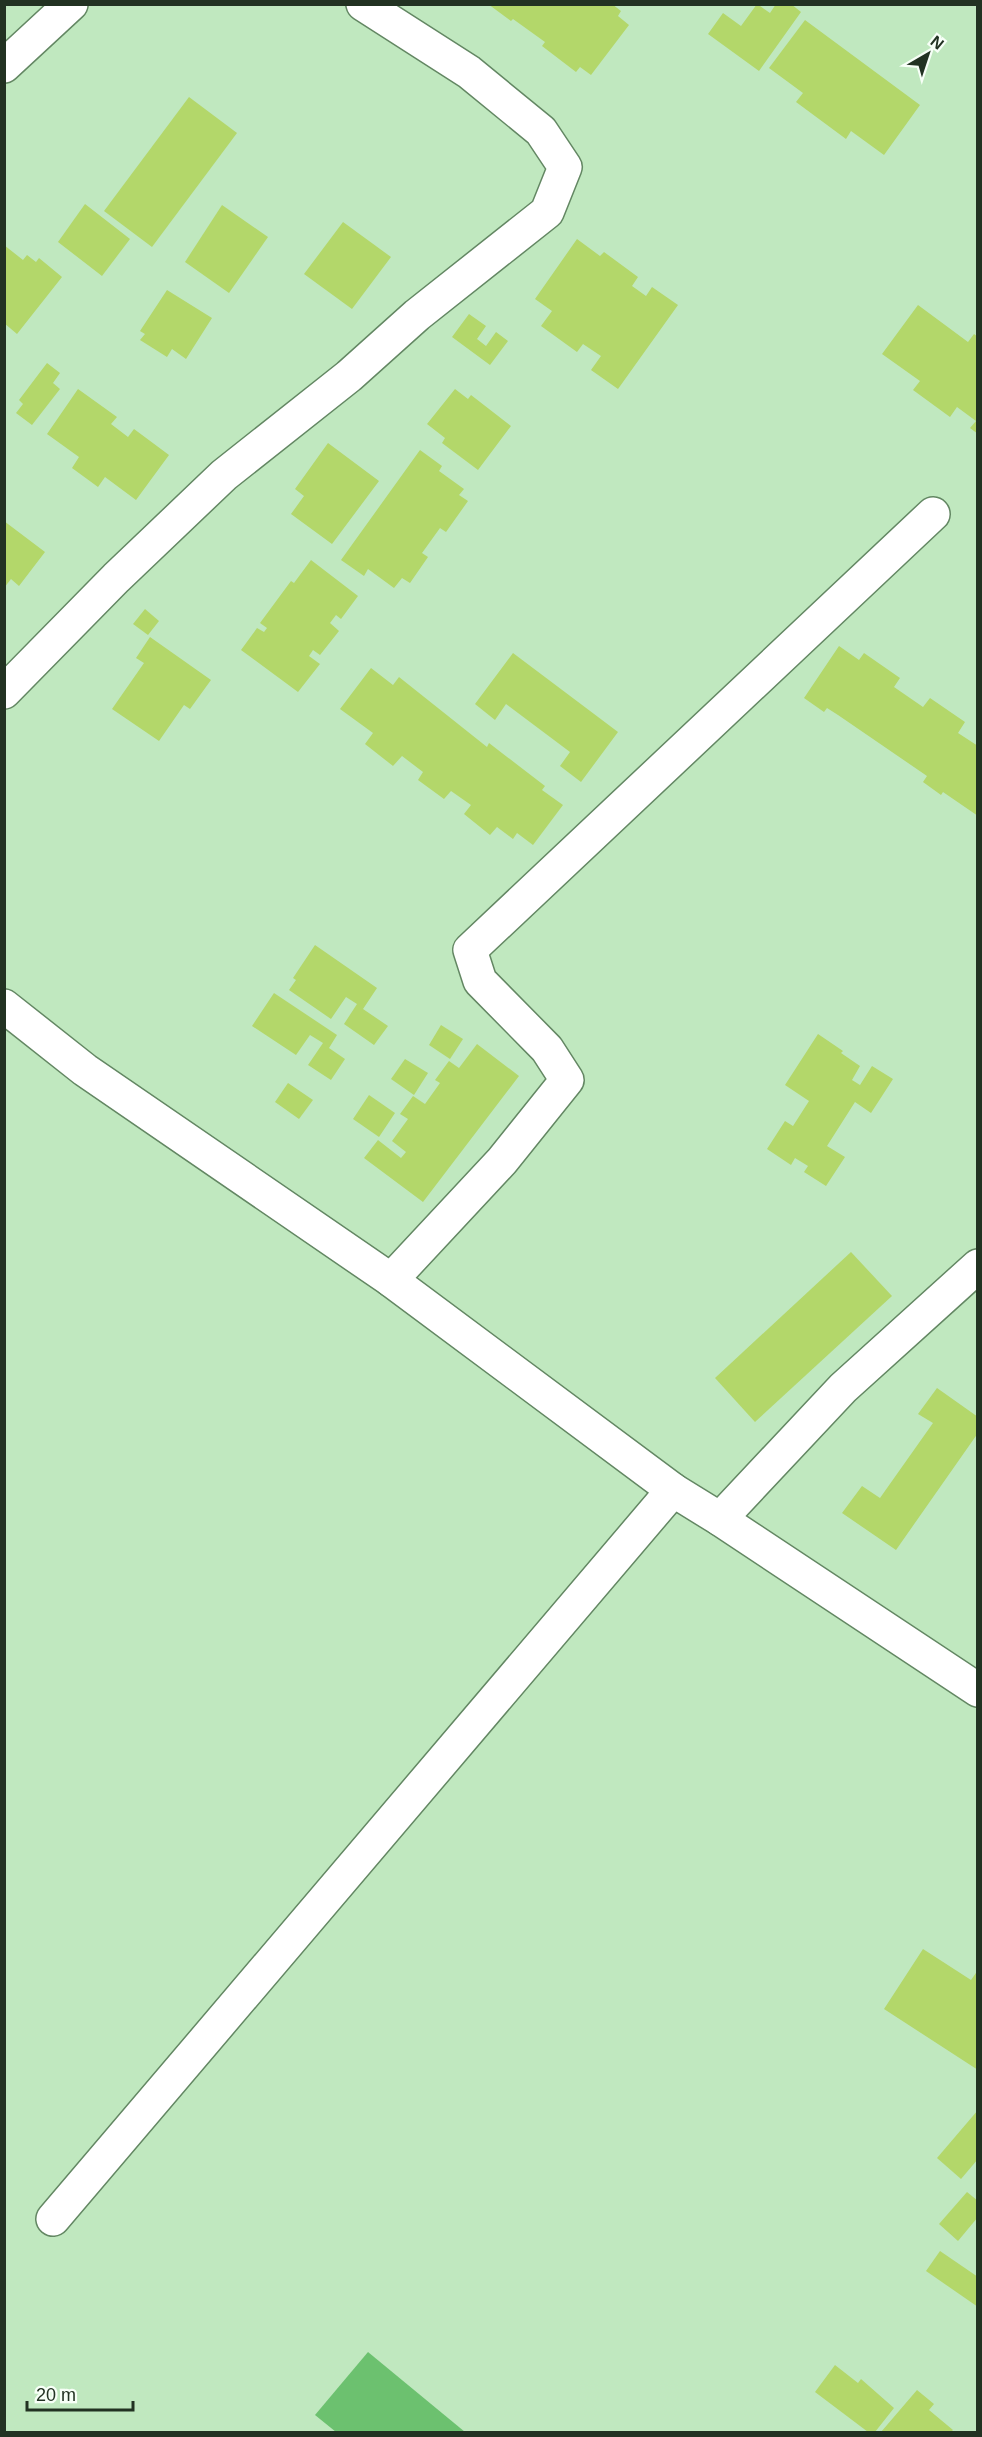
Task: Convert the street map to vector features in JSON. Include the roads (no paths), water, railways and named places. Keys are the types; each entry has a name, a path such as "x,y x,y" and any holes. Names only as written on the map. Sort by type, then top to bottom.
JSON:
{"street":[{"path":"4,66 71,4"},
{"path":"4,692 116,578 224,475 349,376 417,315 547,212 565,167 541,131 468,72 363,4"},
{"path":"391,1280 502,1161 567,1080 547,1049 480,981 470,950 933,514"},
{"path":"4,1006 85,1070 391,1280 673,1490 978,1690"},
{"path":"720,1519 843,1388 978,1266"},
{"path":"53,2219 673,1490"}]}
